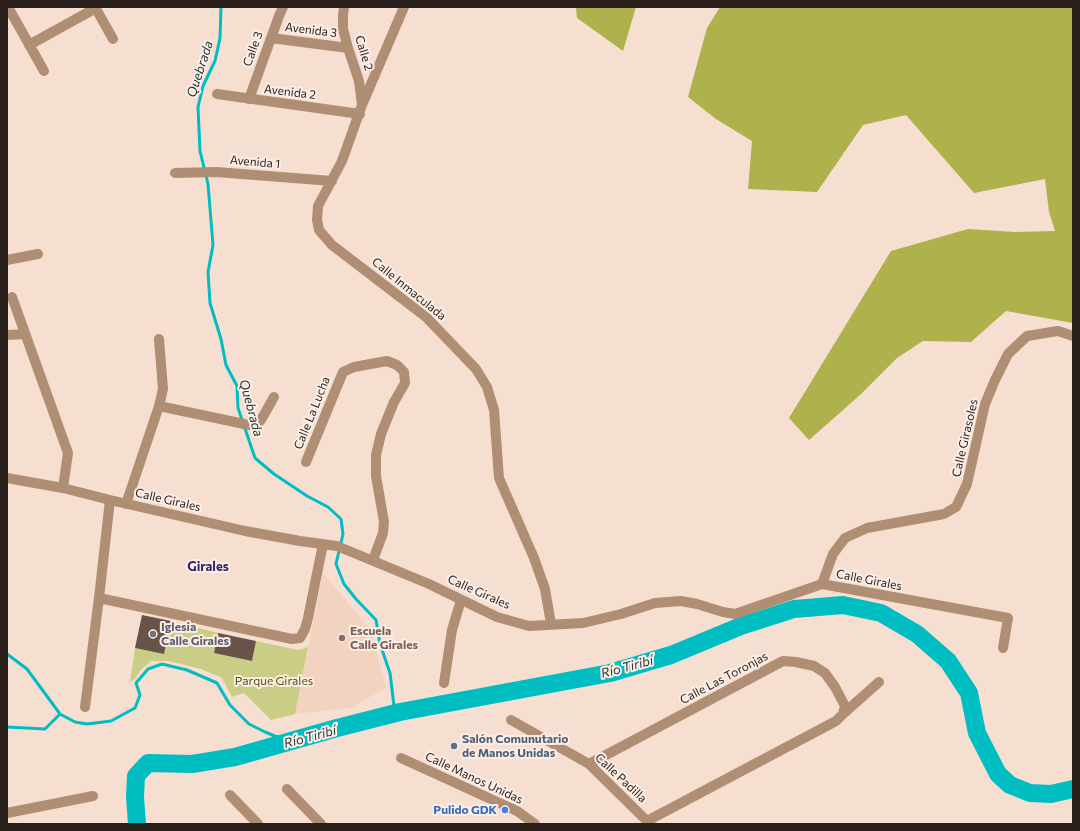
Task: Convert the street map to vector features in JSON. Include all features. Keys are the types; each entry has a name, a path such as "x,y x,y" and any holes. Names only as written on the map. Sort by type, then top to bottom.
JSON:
{"street":[{"path":"8,7 44,71"},
{"path":"29,45 96,7 112,39"},
{"name":"Calle 3","path":"249,99 284,7"},
{"name":"Calle 2","path":"344,7 343,29 359,81 361,110"},
{"name":"Calle Inmaculada","path":"404,7 361,110 349,145 318,206 316,220 319,230 332,245 426,316 476,369 487,387 494,410 499,478 534,558 545,588 551,624"},
{"name":"Avenida 3","path":"271,38 348,48"},
{"name":"Avenida 2","path":"217,94 249,99 361,110"},
{"name":"Avenida 1","path":"175,173 216,172 332,181"},
{"path":"7,260 38,254"},
{"path":"12,297 68,453 63,488"},
{"name":"Calle Girasoles","path":"822,584 834,554 845,538 867,528 944,514 956,507 967,484 985,404 1008,354 1027,336 1058,331 1073,336"},
{"path":"7,335 25,334"},
{"path":"126,504 159,406 163,389 159,339"},
{"name":"Calle La Lucha","path":"306,462 343,372 354,367 387,361 396,365 404,372 405,383 394,402 381,434 376,455 376,476 384,522 383,533 373,560"},
{"path":"159,406 249,425 257,424 261,420 274,397"},
{"name":"Calle Girales","path":"7,478 63,488 245,531 337,546 373,560 497,617 529,626 583,623 621,614 655,603 681,601 735,614 822,584 1008,618 1003,648"},
{"path":"85,707 110,500"},
{"path":"99,598 292,639 300,638 305,629 308,618 323,544"},
{"path":"444,683 452,630 461,600"},
{"name":"Calle Las Toronjas","path":"589,764 783,661 814,666 825,674 835,687 845,706 843,714"},
{"path":"647,822 836,721 879,682"},
{"name":"Calle Padilla","path":"511,720 589,764 647,822"},
{"name":"Calle Manos Unidas","path":"401,758 517,811 535,824"},
{"path":"287,789 321,824"},
{"path":"230,795 258,824"},
{"path":"7,813 93,796"}],"shaded area":[{"path":"576,7 636,7 623,51 577,18"},
{"path":"720,7 1073,7 1073,323 1006,311 971,342 923,341 897,358 860,395 809,440 789,418 891,251 968,229 1015,232 1055,231 1049,212 1045,179 974,193 906,115 863,125 817,192 748,189 752,141 716,119 688,97 707,28"},
{"name":"Escuela Calle Girales","path":"323,573 371,630 386,688 350,708 295,714"}],"green space":[{"name":"Parque Girales","path":"171,621 218,633 214,653 252,661 256,641 298,650 308,647 295,714 271,720 244,693 232,697 222,678 201,669 169,661 151,661 141,670 135,679 130,682 135,648 164,654"}],"building":[{"name":"Iglesia Calle Girales","path":"142,615 171,621 164,654 135,648"},
{"path":"218,633 256,641 252,661 214,653"}],"waterway":[{"name":"Quebrada","path":"221,7 220,38 215,61 203,86 198,107 200,151 208,184 213,245 208,272 210,303 221,339 226,365 237,386 238,408 255,458 274,474 307,496 328,507 341,519 343,534 336,564 344,584 376,620 380,644 390,673 395,714"},
{"name":"Río Tiribí","path":"137,824 135,797 136,776 148,763 192,764 235,757 400,712 610,673 671,655 741,626 794,609 843,605 881,613 917,634 948,661 969,693 977,733 998,774 1010,785 1030,793 1051,794 1073,789"},
{"path":"7,654 27,669 60,714 75,722 87,724 111,721 135,708 140,695 136,683 148,669 162,664 187,670 217,683 230,705 249,724 290,742"},
{"path":"7,727 45,729 60,714"}],"place":[{"name":"Iglesia Calle Girales","path":"153,634"},
{"name":"Escuela Calle Girales","path":"342,638"},
{"name":"Salón Comunutario de Manos Unidas","path":"454,746"},
{"name":"Pulido GDK","path":"505,810"}],"district":[{"name":"Girales","path":"208,567"}]}
